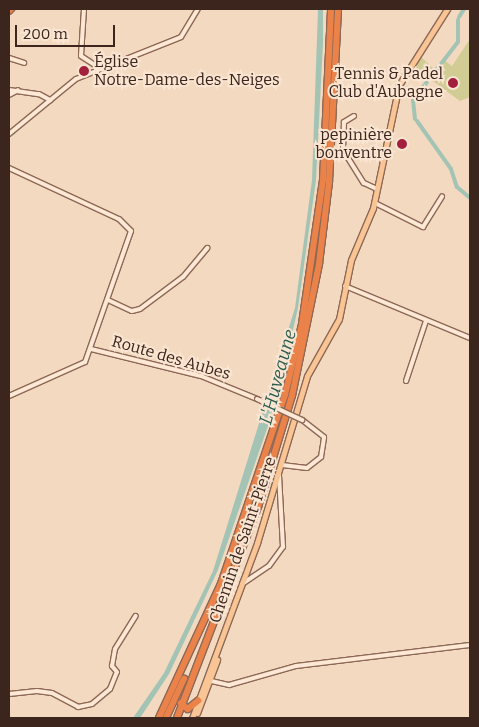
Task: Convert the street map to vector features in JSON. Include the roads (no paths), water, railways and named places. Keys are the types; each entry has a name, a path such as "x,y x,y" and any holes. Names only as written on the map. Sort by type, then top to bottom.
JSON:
{"highway":[{"path":"158,718 176,683 252,506 296,351 323,180 332,9"},
{"path":"177,718 181,703 278,448 308,324 329,182 338,9"},
{"path":"166,718 218,607"},
{"path":"181,703 188,709 198,701"}],"main road":[{"name":"Chemin de Saint-Pierre","path":"193,718 224,635 279,475 307,376 337,326 345,286 378,189 399,85 447,9"},
{"name":"Chemin de Saint-Pierre","path":"193,718 198,701 208,680"}],"street":[{"path":"84,9 80,56 101,68"},
{"path":"9,134 76,79 181,37 198,9"},
{"path":"9,58 24,63"},
{"path":"9,90 18,90 50,100"},
{"path":"9,95 18,90"},
{"path":"354,116 344,122 343,150 364,183 378,189"},
{"path":"9,168 128,224 130,235 91,348"},
{"path":"374,203 423,227 442,196"},
{"path":"108,300 132,311 140,309 183,277 207,248"},
{"path":"345,286 470,338"},
{"path":"406,380 426,321"},
{"name":"Route des Aubes","path":"9,396 82,365 91,348 201,376 302,420 324,437 321,457 306,468 282,465"},
{"path":"242,584 269,566 283,547 279,475"},
{"path":"9,694 37,691 52,693 78,707 92,704 110,689 117,672 112,656 136,616"},
{"path":"208,680 229,685 296,666 470,645"}],"water":[{"name":"L'Huveaune","path":"318,9 323,9 323,43 316,180 298,308 276,403 218,570 169,674 140,718 133,718 164,673 213,571 295,308 312,180"}],"waterway":[{"path":"459,17 464,9"},
{"path":"415,119 413,100 458,42 458,20"},
{"path":"417,121 451,169 457,187 470,198"}],"place":[{"name":"Église Notre-Dame-des-Neiges","path":"84,71"},
{"name":"Tennis & Padel Club d'Aubagne","path":"453,83"},
{"name":"pepinière bonventre","path":"402,144"}]}
